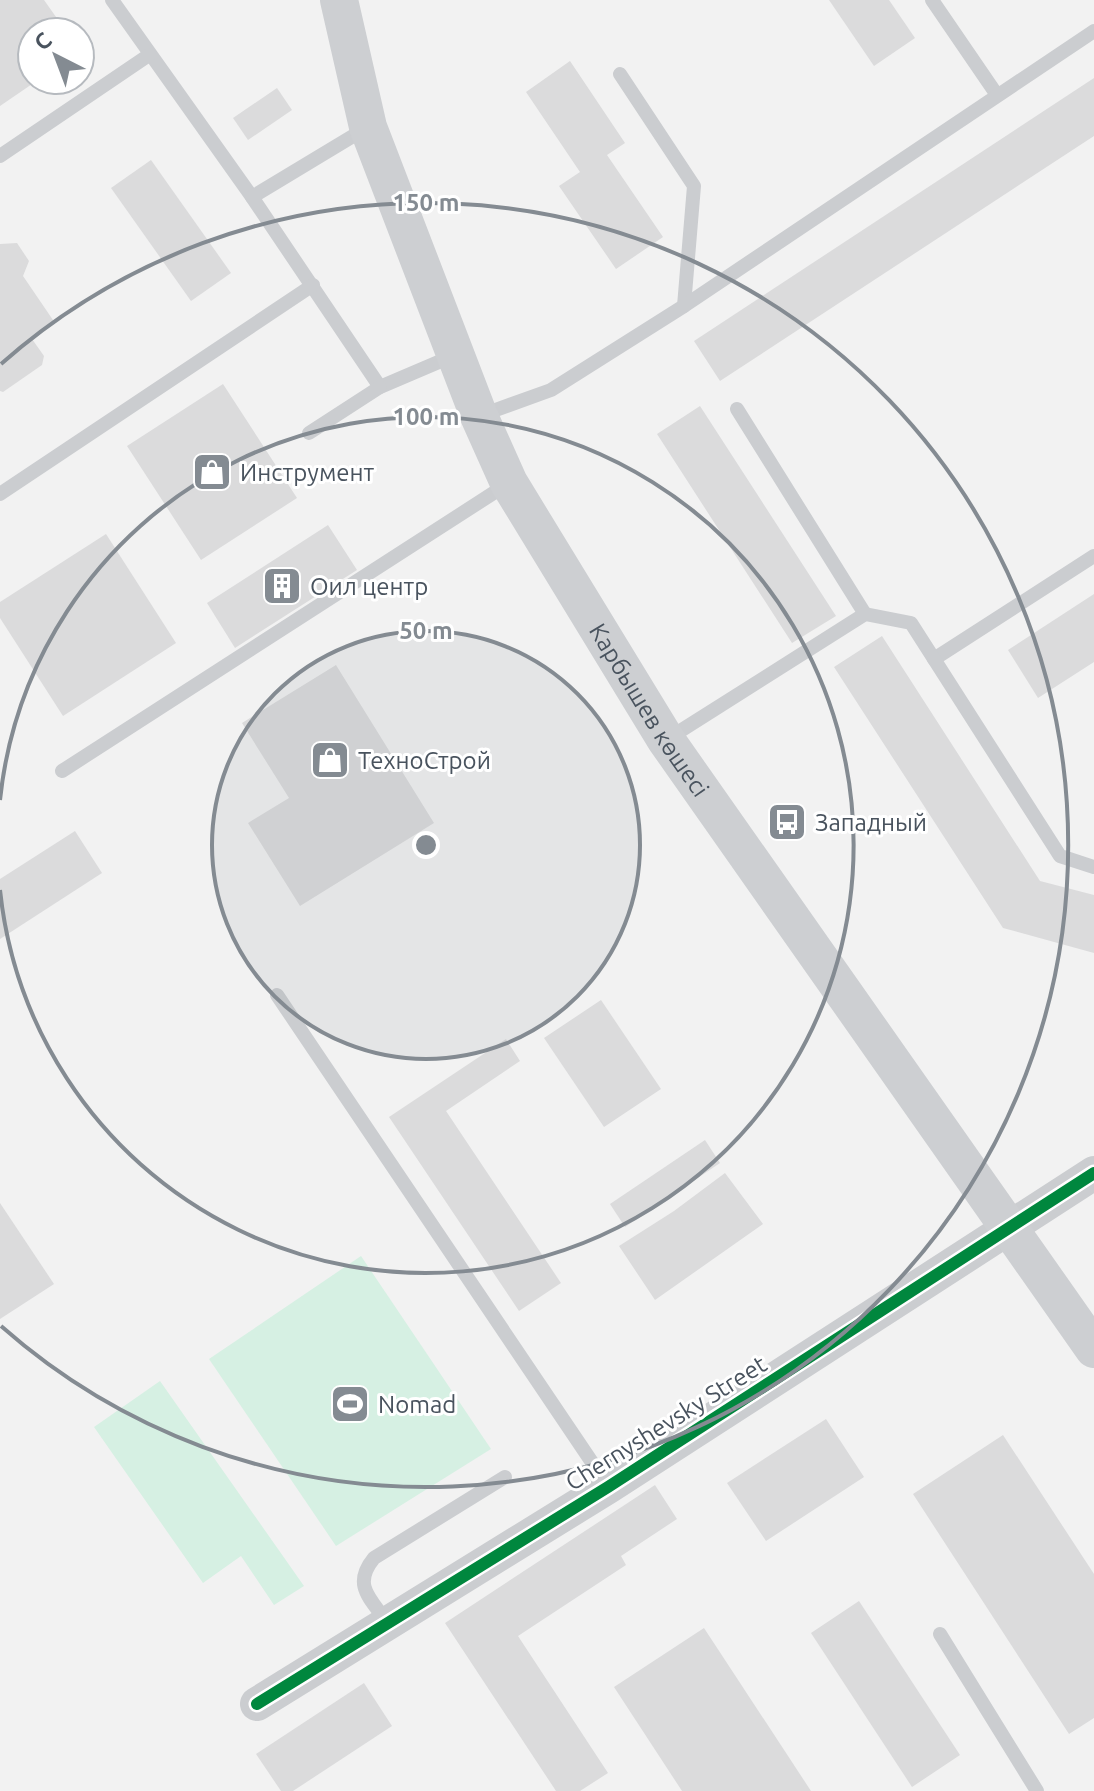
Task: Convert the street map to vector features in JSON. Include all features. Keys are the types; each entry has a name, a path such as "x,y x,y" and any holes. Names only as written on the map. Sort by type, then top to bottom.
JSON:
{"main road":[{"name":"Карбышев көшесі","path":"339,0 368,127 479,416 509,483 666,740 1094,1349"}],"street":[{"name":"Chernyshevsky Street","path":"257,1704 608,1487 1094,1173"}],"lane":[{"path":"112,0 313,285 380,387"},
{"path":"932,0 997,95"},
{"path":"479,416 551,390 684,306 1094,31"},
{"path":"0,156 149,55"},
{"path":"620,74 694,186 684,306"},
{"path":"252,197 368,127"},
{"path":"0,494 313,285"},
{"path":"309,433 380,387 455,355"},
{"path":"737,409 865,614"},
{"path":"62,771 509,483"},
{"path":"934,659 1094,556"},
{"path":"666,740 865,614 911,623 1060,856 1094,867"},
{"path":"277,995 608,1487"},
{"path":"387,1622 363,1588 364,1571 374,1558 505,1477"},
{"path":"940,1634 1037,1791"}],"green space":[{"name":"Nomad","path":"361,1256 491,1449 336,1546 209,1359"},
{"path":"160,1381 304,1586 274,1605 241,1556 203,1583 94,1427"}],"building":[{"path":"0,0 44,0 55,16 16,16 16,95 0,106"},
{"path":"829,0 889,0 915,38 874,66"},
{"path":"570,61 625,143 607,155 663,237 616,269 559,186 580,172 526,92"},
{"path":"1094,78 1094,136 720,381 694,341"},
{"path":"277,88 292,110 248,140 233,118"},
{"path":"151,160 231,273 191,301 111,188"},
{"path":"17,243 29,261 23,276 55,323 32,339 44,356 42,365 3,392 0,391 0,244"},
{"name":"Инструмент","path":"223,384 297,498 201,560 127,446"},
{"path":"700,406 836,616 792,643 657,434"},
{"name":"Оил центр","path":"328,525 357,570 235,648 207,603"},
{"path":"106,534 176,643 63,716 0,618 0,602"},
{"path":"1094,594 1094,662 1038,698 1008,650"},
{"path":"882,636 1040,881 1094,895 1094,953 1003,928 834,667"},
{"name":"ТехноСтрой","path":"336,665 434,823 300,906 248,823 289,798 242,723"},
{"path":"75,831 102,873 0,939 0,879"},
{"path":"601,1000 661,1089 604,1127 544,1038"},
{"path":"506,1039 520,1061 446,1111 561,1283 519,1311 389,1117"},
{"path":"705,1140 720,1163 625,1227 610,1204"},
{"path":"725,1173 763,1224 655,1300 619,1246"},
{"path":"0,1203 54,1284 0,1319"},
{"path":"826,1419 864,1477 766,1541 727,1483"},
{"path":"1003,1435 1094,1574 1094,1718 1069,1734 913,1494"},
{"path":"655,1485 677,1519 621,1556 626,1565 518,1636 608,1773 580,1791 556,1791 445,1623"},
{"path":"859,1601 960,1755 912,1787 811,1633"},
{"path":"704,1628 811,1791 682,1791 614,1687"},
{"path":"364,1683 392,1726 293,1791 281,1791 256,1754"}],"cycle path":[{"path":"257,1704 608,1487 1094,1173"}],"place":[{"name":"Инструмент","path":"212,472"},
{"name":"Оил центр","path":"282,586"},
{"name":"ТехноСтрой","path":"330,760"},
{"name":"Западный","path":"787,822"},
{"name":"Nomad","path":"350,1404"}]}
